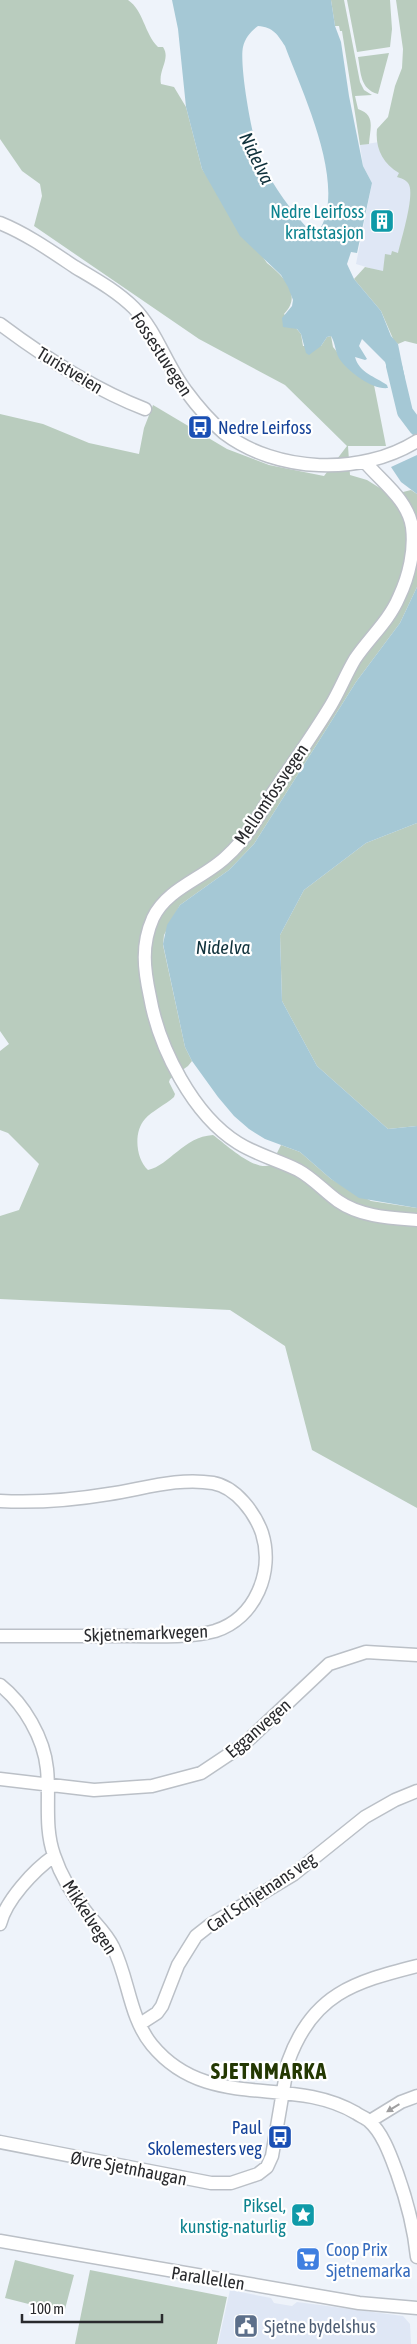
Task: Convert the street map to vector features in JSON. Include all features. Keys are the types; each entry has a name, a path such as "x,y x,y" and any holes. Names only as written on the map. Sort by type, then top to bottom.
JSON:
{"street":[{"name":"Fossestuvegen","path":"0,223 26,236 110,289 133,308 150,330 185,390 212,421 238,442 260,452 299,463 346,464 366,462 388,456 417,441"},
{"name":"Turistveien","path":"0,324 23,341 108,393 145,409"},
{"name":"Mellomfossvegen","path":"366,462 399,498 410,518 412,553 400,597 382,626 355,659 332,704 246,836 226,858 171,895 154,916 143,948 145,973 152,1008 162,1042 198,1106 215,1125 235,1142 259,1155 299,1171 341,1203 362,1213 417,1220"},
{"name":"Skjetnemarkvegen","path":"0,1501 61,1501 175,1482 216,1484 242,1501 252,1513 259,1525 267,1556 266,1573 260,1590 244,1612 217,1630 202,1634 167,1636 0,1636"},
{"name":"Egganvegen","path":"0,1779 94,1790 152,1786 200,1773 243,1745 329,1664 366,1652 417,1655"},
{"name":"Mikkelvegen","path":"0,1685 23,1709 34,1728 47,1768 48,1831 54,1856 73,1894 114,1947 140,2024 151,2044 175,2067 195,2078 229,2089 282,2094"},
{"name":"Carl Schjetnans veg","path":"140,2024 158,2013 178,1965 196,1936 210,1925 294,1874 365,1816 417,1791"},
{"path":"0,1924 2,1917 32,1874 54,1856"},
{"path":"417,1966 357,1983 338,1993 320,2008 293,2047 282,2094 332,2102 370,2121 386,2146 404,2192 415,2232 417,2257"},
{"name":"Øvre Sjetnhaugan","path":"0,2142 211,2183 231,2183 258,2174 267,2167 272,2156 282,2094"},
{"path":"370,2121 401,2102 417,2096"},
{"name":"Parallellen","path":"0,2241 359,2303 417,2308"}],"shaded area":[{"path":"411,137 417,306 383,272 356,264 372,183 363,166 360,145"},
{"path":"230,2290 271,2298 274,2303 292,2306 297,2302 403,2316 410,2324 411,2344 218,2344"}],"green space":[{"path":"0,0 128,0 133,5 141,16 153,41 158,47 163,47 165,51 166,56 161,74 161,84 174,87 186,107 202,169 267,263 289,286 292,300 284,314 301,334 303,346 321,346 327,337 331,336 333,347 355,374 374,385 386,446 348,446 350,475 367,480 391,495 411,490 417,494 417,587 400,623 356,682 254,844 229,870 180,905 164,935 163,945 185,1047 192,1061 170,1079 169,1082 175,1094 174,1097 151,1113 141,1124 138,1145 141,1159 148,1170 163,1163 185,1146 202,1137 213,1135 249,1161 264,1166 271,1165 281,1145 300,1152 331,1179 371,1201 417,1208 417,1508 312,1450 285,1346 230,1310 0,1299 0,1216 19,1210 39,1164 8,1133 0,1130 0,1051 9,1044 0,1031 0,414 43,424 89,443 139,454 144,428 153,405 227,449 269,465 324,476 347,446 285,385 199,339 34,226 42,196 40,184 22,171 0,139"},
{"path":"331,0 344,0 360,82 364,90 372,95 355,96 358,109 370,118 369,144 360,145 342,31 340,31 339,26 335,26"},
{"path":"347,0 390,0 392,29 390,47 357,52"},
{"path":"396,0 417,0 417,344 405,341 398,344 394,341 381,311 354,279 365,267 383,271 385,254 391,255 392,251 398,253 409,206 410,188 408,183 397,177 399,173 384,159 377,142 377,129 388,117 395,86 402,68 403,49"},
{"path":"389,53 378,94 372,92 362,80 358,57"},
{"path":"417,823 417,1126 388,1129 317,1066 282,1001 280,935 304,890 366,843"},
{"path":"15,2260 74,2275 64,2313 5,2298"},
{"path":"90,2270 227,2297 217,2344 75,2344"}],"water":[{"name":"Nidelva","path":"172,0 331,0 335,26 341,42 349,96 363,166 372,183 357,253 351,252 347,264 354,279 381,311 391,336 398,344 405,379 400,386 390,377 385,362 362,339 359,346 367,359 355,357 357,362 364,371 387,385 388,388 369,384 350,371 339,358 331,336 327,337 321,346 309,355 306,353 301,334 297,329 283,327 282,318 292,306 293,300 288,287 281,275 240,236 202,169 186,107 178,29","holes":["258,26 274,32 285,46 320,140 326,166 328,191 326,213 318,232 310,231 296,215 272,181 258,154 245,87 242,57 243,47 247,38"]},
{"path":"417,455 417,494 401,482 391,467"},
{"name":"Nidelva","path":"417,587 417,823 366,843 304,890 280,935 282,1001 317,1066 388,1129 417,1126 417,1208 359,1198 331,1179 300,1152 265,1139 249,1129 234,1116 192,1061 185,1047 163,944 167,925 180,905 229,870 254,844 356,682 400,623"}],"waterway":[{"name":"Nidelva","path":"394,366 405,412 417,428"}],"place":[{"name":"Nedre Leirfoss kraftstasjon","path":"382,221"},
{"name":"Nedre Leirfoss","path":"200,427"},
{"name":"Paul Skolemesters veg","path":"280,2137"},
{"name":"Piksel, kunstig-naturlig","path":"303,2215"},
{"name":"Coop Prix Sjetnemarka","path":"308,2259"},
{"name":"Sjetne bydelshus","path":"246,2326"}],"district":[{"name":"SJETNMARKA","path":"269,2071"}]}
